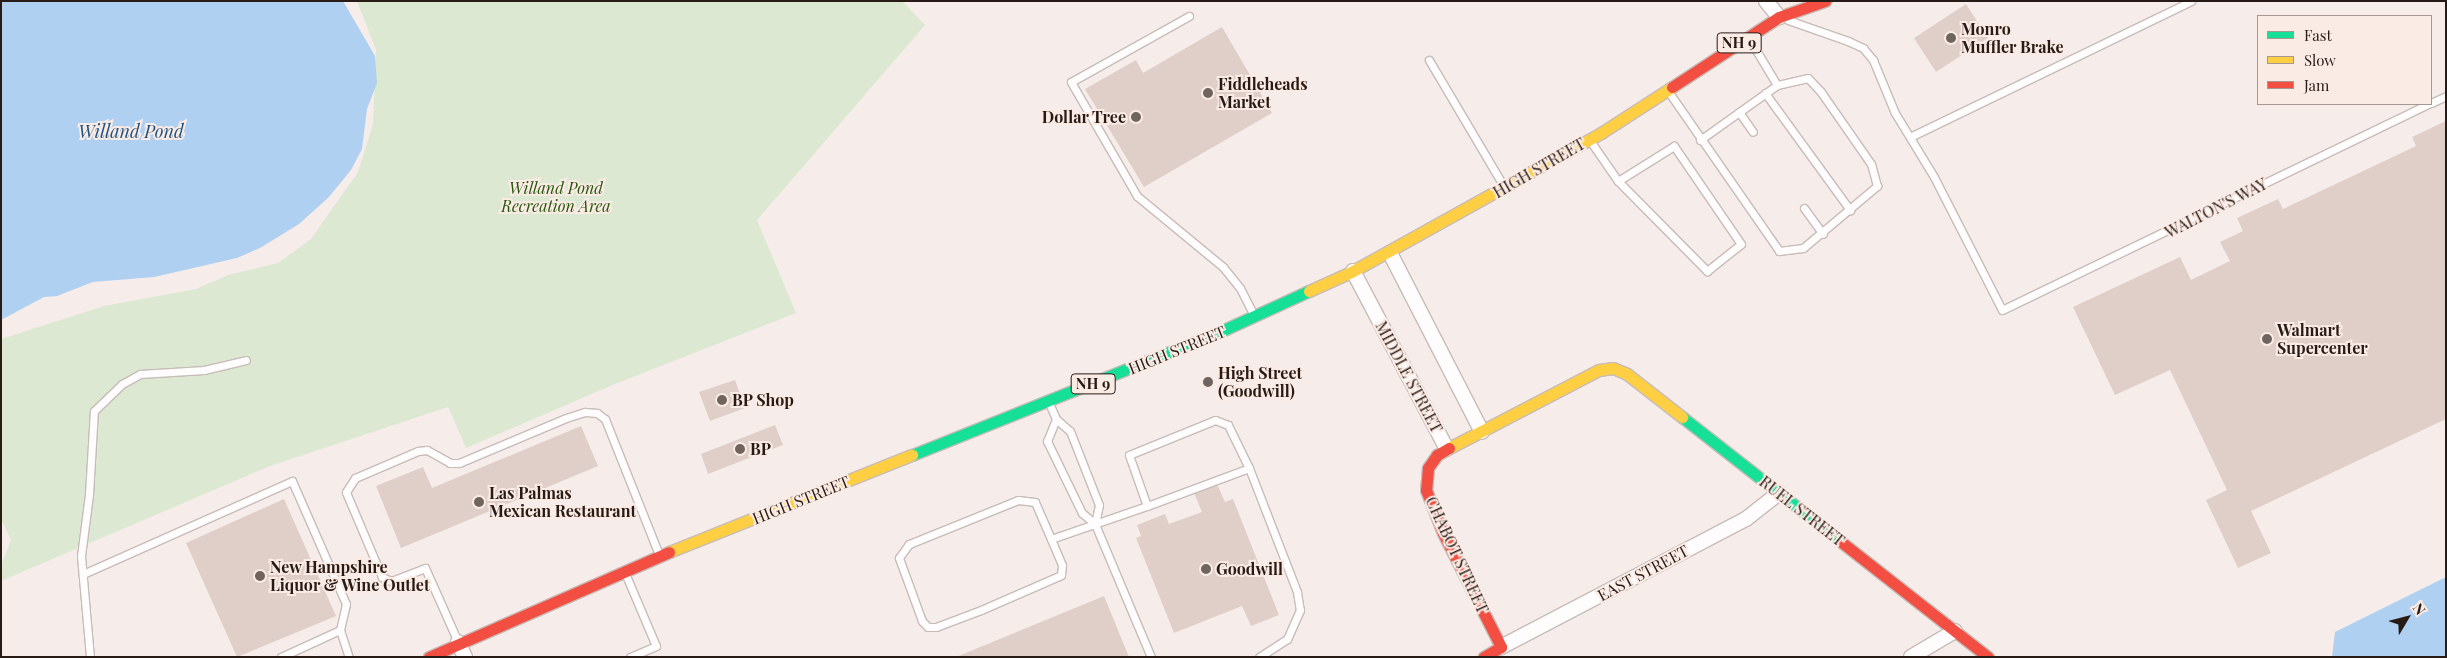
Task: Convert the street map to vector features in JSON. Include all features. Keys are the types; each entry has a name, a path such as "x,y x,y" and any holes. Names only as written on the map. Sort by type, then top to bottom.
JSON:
{"main road":[{"name":"HIGH STREET","path":"1779,17 1790,1"},
{"name":"HIGH STREET","path":"429,657 458,642 624,570 1049,402 1255,317 1353,271 1390,253 1589,140 1779,17 1825,1"},
{"name":"MIDDLE STREET","path":"1447,449 1599,370 1613,368"},
{"name":"RUEL STREET","path":"1613,368 1627,374 1988,657"},
{"name":"CHABOT STREET","path":"1447,449 1436,454 1428,468 1426,490 1443,533 1501,647"},
{"path":"1484,657 1501,647"}],"street":[{"path":"1766,1 1779,17"},
{"path":"1390,253 1482,432"},
{"name":"MIDDLE STREET","path":"1353,271 1447,449"},
{"name":"EAST STREET","path":"1501,647 1746,520 1780,493"},
{"path":"1911,657 1954,631"},
{"path":"458,642 465,657"}],"lane":[{"path":"1779,17 1863,48 1873,60 1891,105 1910,137 2191,1"},
{"path":"1189,16 1071,82 1137,196 1223,268 1240,288 1255,317"},
{"path":"1748,37 1777,85"},
{"path":"1429,60 1505,188"},
{"path":"1667,90 1700,140 1779,251 1803,248 1823,234 1878,186 1872,164 1808,78 1777,85 1700,140"},
{"path":"1766,93 1850,210"},
{"name":"WALTON'S WAY","path":"2432,102 2446,96"},
{"name":"WALTON'S WAY","path":"1910,137 1934,177 2002,310 2426,105"},
{"path":"1739,112 1753,132"},
{"path":"1589,140 1618,181 1707,271 1741,244 1674,146 1618,181"},
{"path":"1804,208 1823,234"},
{"path":"90,657 81,556 89,494 94,412 122,384 140,374 204,370 246,360"},
{"path":"1049,402 1056,419 1070,431 1099,505 1095,524"},
{"path":"458,642 425,568 391,581 382,577 346,492 355,478 418,451 427,450 450,464 459,463 566,418 585,412 597,413 606,419 660,556"},
{"path":"1056,419 1047,441 1082,514 1095,524 1151,657"},
{"path":"1147,506 1129,455 1214,420 1228,425 1234,433 1249,468 1297,592 1300,610 1287,639 1259,657"},
{"path":"1052,539 1249,468"},
{"path":"83,574 292,481 346,604 340,630 349,657"},
{"path":"1018,500 1035,502 1052,539 1062,565 1061,575 936,627 928,627 922,621 899,558 909,544 1018,500"},
{"path":"624,570 656,646 630,657"},
{"path":"281,657 340,630"}],"green space":[{"name":"Willand Pond Recreation Area","path":"357,1 902,1 925,25 757,220 796,313 615,384 466,448 448,407 270,466 1,581 1,565 11,540 1,519 1,339 104,306 196,289 228,275 278,263 311,239 358,172 373,124 376,50"}],"water":[{"name":"Willand Pond","path":"1,1 343,1 375,56 377,83 367,109 362,149 351,170 328,198 299,224 260,248 237,258 154,277 93,282 57,296 44,297 1,320"},
{"path":"2446,577 2446,657 2332,657 2335,632"}],"building":[{"name":"Monro Muffler Brake","path":"1966,4 1988,38 1936,72 1914,38"},
{"path":"1222,27 1272,113 1144,187 1085,89 1136,60 1143,73"},
{"name":"Walmart Supercenter","path":"2446,121 2446,419 2251,511 2271,553 2238,568 2206,500 2227,490 2170,370 2115,395 2073,307 2180,257 2191,280 2230,261 2220,242 2243,231 2237,218 2278,199 2283,209 2416,146 2412,137"},
{"name":"BP Shop","path":"735,380 745,408 710,421 699,392"},
{"path":"775,425 783,445 708,474 701,454"},
{"path":"581,426 598,466 401,548 376,486 423,467 432,488"},
{"path":"1217,484 1225,502 1233,499 1279,615 1251,626 1242,606 1174,633 1136,538 1141,536 1137,525 1165,514 1169,524 1202,512 1194,493"},
{"name":"New Hampshire Liquor & Wine Outlet","path":"284,499 336,616 237,657 186,543"},
{"path":"1104,596 1129,657 956,657"}],"traffic: fast":[{"path":"912,455 1215,334 1309,291"},
{"path":"1682,417 1840,541"}],"traffic: slow":[{"path":"1309,291 1353,271 1601,133 1672,87"},
{"path":"1449,448 1599,370 1613,368 1627,374 1682,417"},
{"path":"669,552 912,455"}],"traffic: jam":[{"path":"1672,87 1779,17 1825,1"},
{"path":"1449,448 1437,455 1428,468 1426,490 1443,533 1501,647 1484,657"},
{"path":"1840,541 1988,657"},
{"path":"429,657 669,552"}],"place":[{"name":"Monro Muffler Brake","path":"1951,38"},
{"name":"Fiddleheads Market","path":"1208,93"},
{"name":"Dollar Tree","path":"1136,117"},
{"name":"Walmart Supercenter","path":"2267,339"},
{"name":"High Street (Goodwill)","path":"1208,382"},
{"name":"BP Shop","path":"722,400"},
{"name":"BP","path":"740,449"},
{"name":"Las Palmas Mexican Restaurant","path":"479,502"},
{"name":"Goodwill","path":"1206,569"},
{"name":"New Hampshire Liquor & Wine Outlet","path":"260,576"}]}
